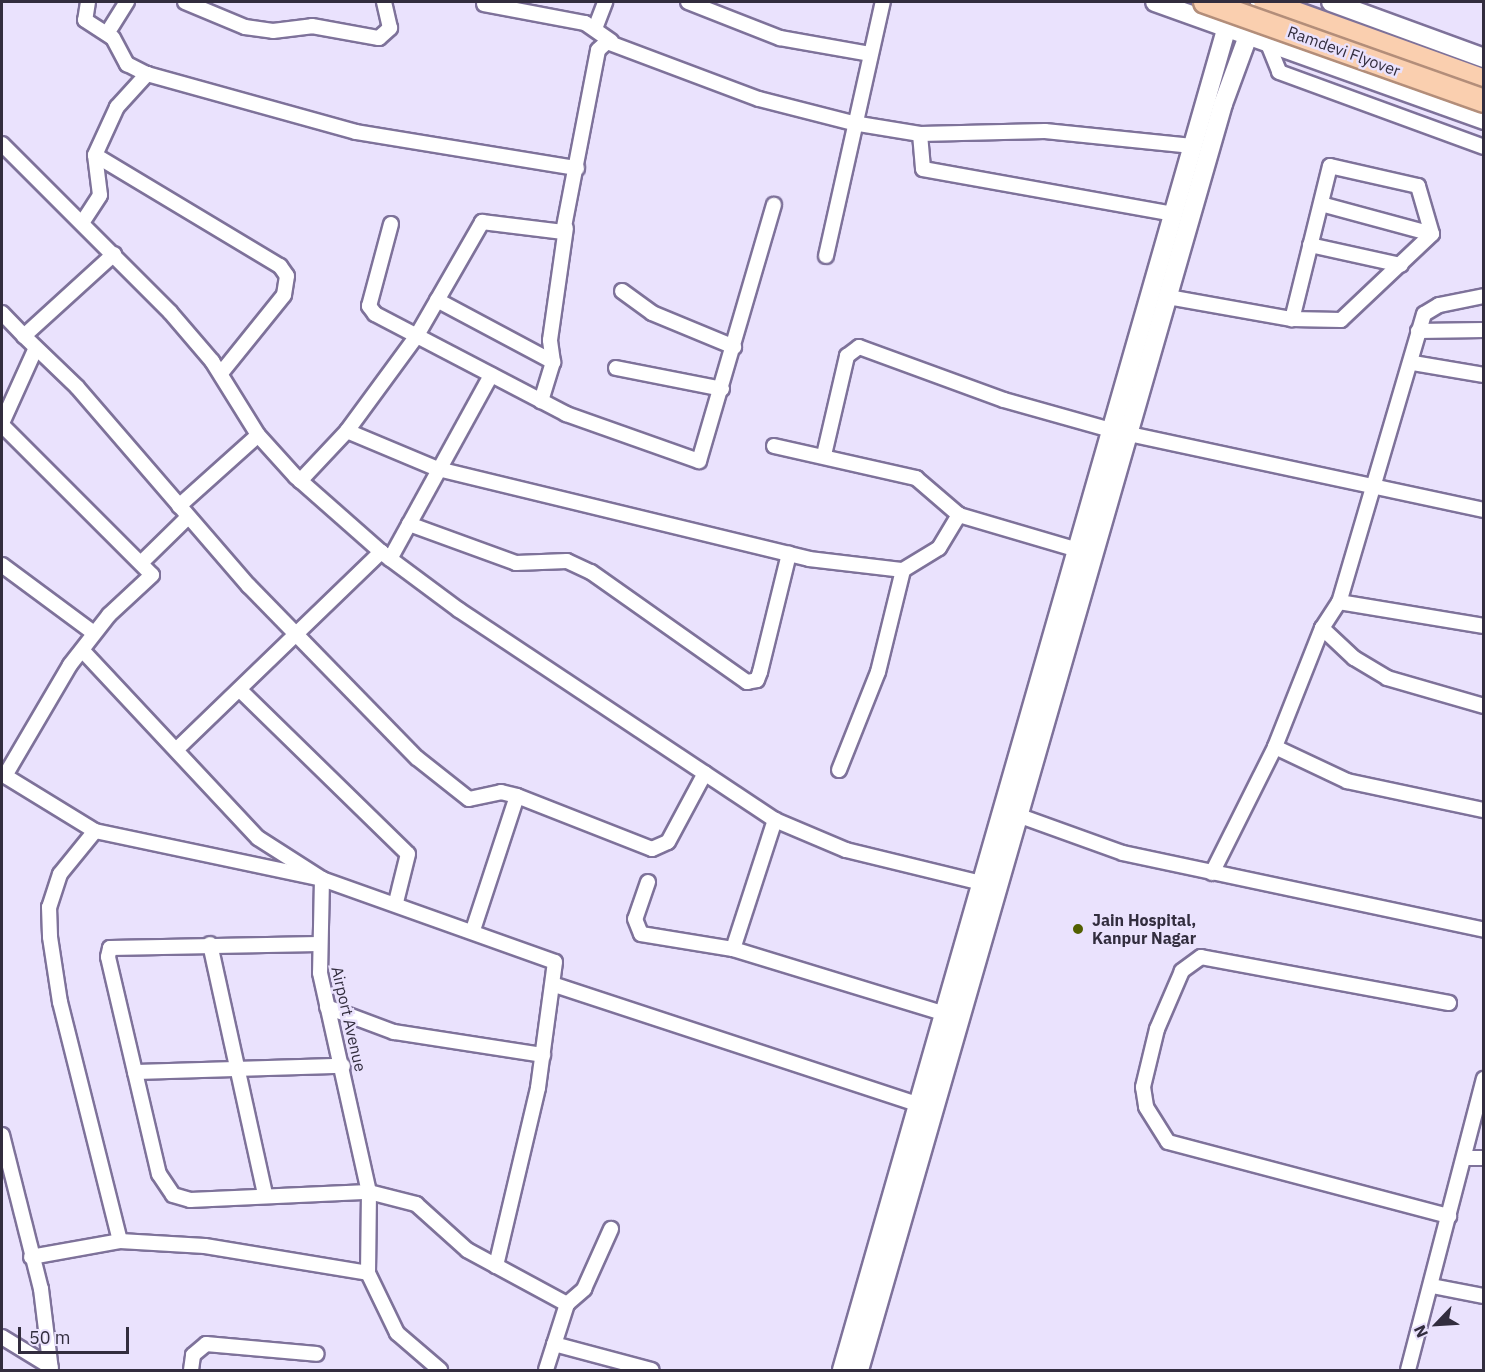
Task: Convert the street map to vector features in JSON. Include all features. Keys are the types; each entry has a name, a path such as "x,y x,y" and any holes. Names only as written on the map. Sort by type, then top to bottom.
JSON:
{"highway":[{"name":"Ramdevi Flyover","path":"1205,2 1484,102"},
{"name":"Ramdevi Flyover","path":"1263,2 1484,81"}],"main road":[{"path":"1155,2 1484,120"},
{"path":"1012,813 1078,550 1234,2"},
{"path":"859,1371 1012,813 1129,435 1223,104 1257,37 1263,2"},
{"path":"1331,2 1484,58"},
{"path":"842,1371 945,1014 991,885"}],"street":[{"path":"88,2 85,20 108,32 127,64 147,74 356,132 577,168"},
{"path":"108,32 127,2"},
{"path":"184,2 245,27 273,31 312,26 379,38 390,28 384,2"},
{"path":"596,26 605,2"},
{"path":"688,2 780,38 870,54"},
{"path":"826,256 853,123 883,2"},
{"path":"484,4 596,26 610,41 759,99 853,123 921,134 1045,131 1192,146"},
{"path":"1257,37 1280,72 1484,147"},
{"path":"541,401 553,362 550,340 566,228 598,50 610,41"},
{"path":"82,223 100,195 95,155 117,107 147,74"},
{"path":"921,134 923,169 1173,214"},
{"path":"2,144 114,254 221,373 258,435 300,481 386,556 775,820 846,850 991,885"},
{"path":"95,155 140,178 251,253 280,266 287,276 284,295 221,373"},
{"path":"1292,319 1330,165 1418,186 1432,234"},
{"path":"1321,204 1432,234"},
{"path":"391,224 369,306 416,337 541,401 699,461 722,389 774,205"},
{"path":"300,481 347,431 416,337 482,222 559,233 566,228"},
{"path":"1168,297 1292,319 1341,320 1432,234"},
{"path":"1310,245 1401,265"},
{"path":"24,336 114,254"},
{"path":"622,291 652,313 734,347"},
{"path":"1212,873 1275,747 1322,628 1339,602 1413,363 1418,331 1430,308 1484,296"},
{"path":"437,300 553,362"},
{"path":"2,313 35,350 77,387 184,511 295,634 454,790 469,799 501,792 518,796 652,849 668,842 705,773"},
{"path":"1418,331 1484,330"},
{"path":"824,455 847,356 859,347 1004,400 1129,435 1375,489 1484,510"},
{"path":"35,350 2,424 142,562 151,578 94,633 3,775 95,831 322,879 396,902 548,956 555,962 555,985 543,1055 495,1266"},
{"path":"1413,363 1484,375"},
{"path":"616,368 722,389"},
{"path":"177,748 241,691 295,634 386,556 409,524 491,375"},
{"path":"347,431 438,469 789,554 903,570 939,548 959,515"},
{"path":"142,562 184,511 258,435"},
{"path":"774,446 824,455 916,478 959,515 1078,550"},
{"path":"409,524 516,563 567,561 583,568 747,682 757,680 760,672 789,554"},
{"path":"2,565 94,633"},
{"path":"839,771 878,672 903,570"},
{"path":"1339,602 1484,626"},
{"path":"1322,628 1354,658 1387,678 1484,706"},
{"path":"83,651 177,748 258,838 322,879"},
{"path":"241,691 408,854 396,902"},
{"path":"1275,747 1347,782 1484,810"},
{"path":"473,930 518,796"},
{"path":"1012,813 1123,853 1484,930"},
{"path":"733,949 775,820"},
{"path":"95,831 60,874 49,907 50,937 60,1002 120,1240"},
{"name":"Airport Avenue","path":"322,879 319,944 327,1007 344,1066 369,1192 368,1273 397,1333 440,1371"},
{"path":"648,882 635,919 641,934 733,949 945,1014"},
{"path":"210,944 235,1069 265,1195"},
{"path":"319,944 210,944 110,948 108,957 159,1174 173,1195 190,1200 369,1192 417,1204 467,1250 567,1304"},
{"path":"1449,1003 1202,957 1182,971 1157,1029 1143,1087 1146,1107 1168,1142 1449,1216"},
{"path":"555,985 919,1105"},
{"path":"327,1007 394,1032 543,1055"},
{"path":"135,1072 344,1066"},
{"path":"1408,1371 1432,1286 1484,1079"},
{"path":"2,1135 31,1257 51,1369"},
{"path":"1464,1158 1484,1158"},
{"path":"546,1371 567,1304 584,1289 610,1229"},
{"path":"31,1257 120,1240 205,1246 368,1273"},
{"path":"1432,1286 1484,1296"},
{"path":"2,1337 51,1369"},
{"path":"191,1371 192,1356 206,1344 317,1354"},
{"path":"554,1344 652,1371"}],"place":[{"name":"Jain Hospital, Kanpur Nagar","path":"1078,929"}]}
